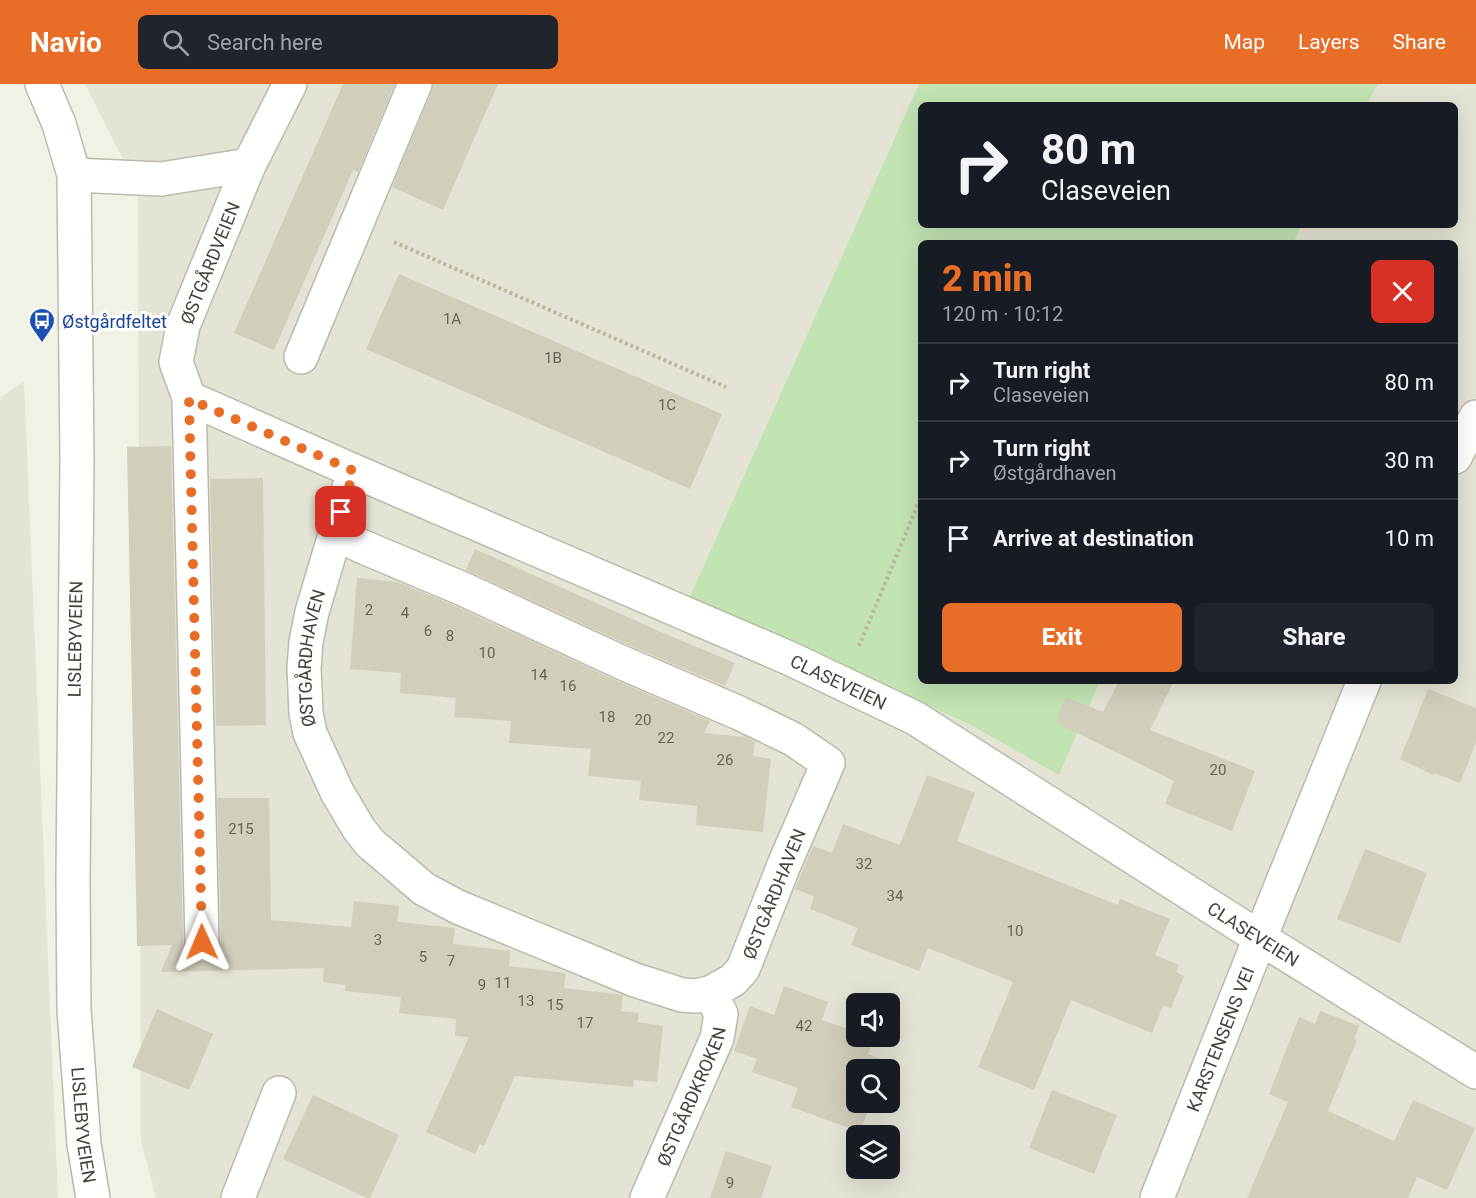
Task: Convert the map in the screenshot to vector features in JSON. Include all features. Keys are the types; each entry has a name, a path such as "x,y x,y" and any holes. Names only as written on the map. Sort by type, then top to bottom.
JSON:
{"street":[{"name":"LISLEBYVEIEN","path":"42,84 59,124 74,175 77,460 74,1010 84,1144 93,1198"},
{"name":"ØSTGÅRDVEIEN","path":"189,399 177,362 183,326 249,165 290,84"},
{"path":"301,357 415,84"},
{"path":"74,175 161,179 249,165"},
{"path":"189,399 202,942"},
{"name":"CLASEVEIEN","path":"189,399 791,659 915,718 1260,938 1476,1072"},
{"path":"1458,450 1476,417"},
{"path":"1458,457 1476,463"},
{"name":"ØSTGÅRDHAVEN","path":"335,532 361,546 463,589 623,663 739,713 793,739 828,763 743,969 733,980 710,993 696,996 682,995 635,980 458,907 424,889 370,843 358,829 337,792 310,733 306,713 304,668 312,612 335,532 354,471"},
{"name":"KARSTENSENS VEI","path":"1157,1198 1363,684"},
{"name":"ØSTGÅRDKROKEN","path":"647,1198 717,1038 721,1014 710,993"},
{"path":"238,1198 279,1093"}],"path":[{"path":"356,225 726,387"},
{"path":"844,684 918,504"}],"shaded area":[{"path":"85,84 1476,84 1476,1198 156,1198 141,1141 138,189"},
{"path":"24,381 58,1198 0,1198 0,398"}],"green space":[{"path":"919,84 1378,84 1368,102 918,102 918,228 1300,228 1294,240 918,240 918,684 1099,684 1059,775 971,725 690,597"}],"building":[{"path":"343,84 395,84 358,172 353,170 274,350 234,333"},
{"path":"433,84 498,84 443,210 392,187"},
{"path":"399,274 722,414 690,489 366,349"},
{"path":"171,446 183,942 186,952 194,959 203,961 212,958 221,942 217,798 269,798 271,920 351,927 354,901 399,906 397,922 455,928 453,944 510,951 509,966 566,973 564,988 623,995 621,1011 639,1013 638,1022 663,1026 657,1082 634,1080 633,1087 515,1076 484,1146 480,1144 475,1154 426,1132 469,1037 455,1036 456,1019 399,1013 401,997 345,991 346,985 323,982 324,968 161,972 172,945 137,946 127,447"},
{"path":"263,478 266,725 216,726 210,479"},
{"path":"475,549 735,663 725,686 631,646 466,570"},
{"path":"357,578 398,582 710,721 704,733 746,737 755,742 753,756 771,759 763,832 696,825 697,806 639,800 641,781 588,776 591,749 509,743 511,721 454,717 456,698 400,693 401,673 350,669"},
{"path":"1117,684 1173,684 1150,730 1255,771 1232,831 1165,804 1174,781 1055,722 1066,697 1103,712"},
{"path":"1428,689 1476,708 1476,743 1460,783 1434,773 1433,775 1400,759"},
{"path":"927,775 975,793 957,841 1118,905 1120,899 1170,919 1155,955 1179,965 1176,972 1184,976 1171,1008 1163,1006 1152,1033 1071,1000 1034,1090 978,1067 1013,982 928,948 919,971 851,945 858,928 810,909 814,896 795,889 813,846 832,853 843,824 900,845"},
{"path":"1365,849 1427,873 1400,943 1337,919"},
{"path":"784,986 828,1002 822,1020 846,1028 846,1047 871,1047 868,1054 881,1059 846,1059 846,1113 867,1113 863,1125 846,1125 846,1127 791,1107 798,1088 752,1072 757,1059 734,1051 750,1006 774,1015"},
{"path":"157,1009 213,1034 189,1090 132,1067"},
{"path":"1320,1011 1359,1026 1354,1039 1357,1040 1328,1111 1394,1141 1413,1100 1475,1128 1447,1190 1417,1177 1408,1198 1247,1198 1288,1102 1269,1094 1299,1017 1315,1024"},
{"path":"1052,1090 1117,1115 1094,1174 1029,1148"},
{"path":"313,1095 399,1135 370,1198 283,1159"},
{"path":"726,1151 772,1166 761,1198 710,1198"}],"place":[{"name":"Østgårdfeltet","path":"42,344"}],"route":[{"path":"202,942 189,399 354,471 341,512"}]}
